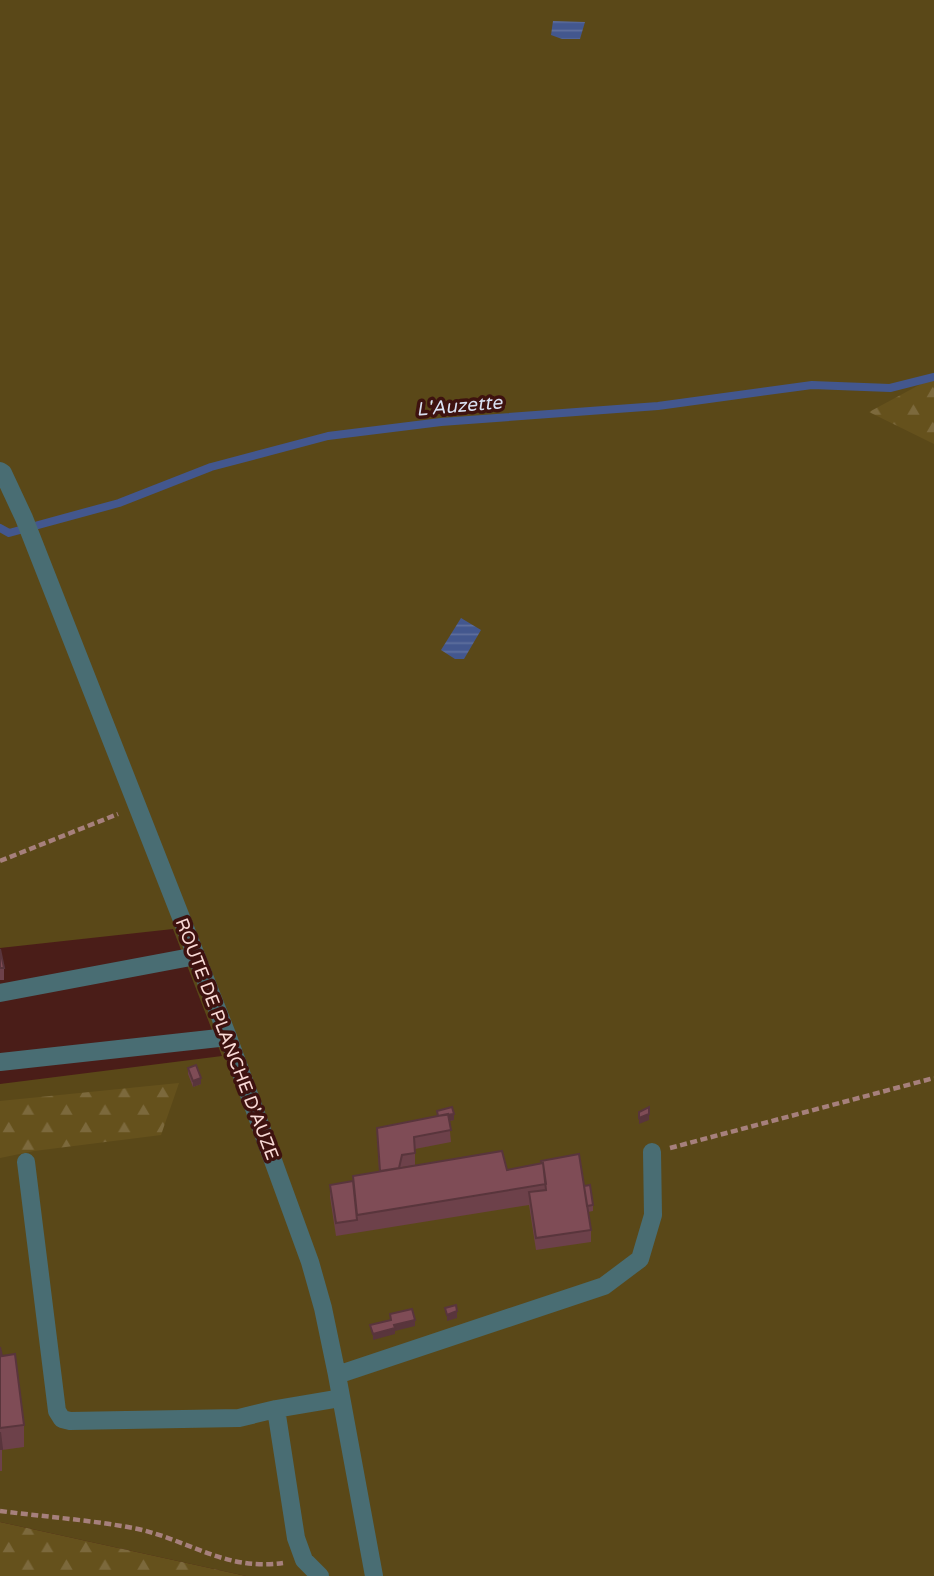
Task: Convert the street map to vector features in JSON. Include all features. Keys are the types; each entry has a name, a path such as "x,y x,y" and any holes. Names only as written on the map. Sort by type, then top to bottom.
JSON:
{"street":[{"name":"ROUTE DE PLANCHE D'AUZE","path":"0,471 35,544 139,806 228,1037 310,1262 337,1375 374,1576"},
{"path":"0,993 197,956"},
{"path":"0,1062 228,1037"},
{"path":"337,1375 604,1286 640,1259 653,1215 652,1153"},
{"path":"26,1162 57,1411 62,1419 239,1418 341,1398"},
{"path":"276,1409 296,1538 304,1560 320,1576"}],"path":[{"path":"0,861 139,806"},
{"path":"652,1153 934,1078"},
{"path":"0,1511 139,1530 234,1563 265,1565 304,1560"}],"shaded area":[{"path":"0,0 934,0 934,1576 246,1576 0,1522 0,1084 222,1056 173,929 0,948"}],"green space":[{"path":"934,377 934,444 869,412"},
{"path":"179,1083 161,1135 34,1151 0,1158 0,1101"},
{"path":"0,1522 246,1576 0,1576"}],"water":[{"path":"553,21 585,22 580,39 562,39 551,35"},
{"path":"461,618 481,630 464,659 455,659 441,650"}],"building":[{"path":"0,949 4,968 0,968"},
{"path":"196,1065 201,1078 193,1081 188,1068"},
{"path":"452,1107 454,1114 438,1116 437,1111"},
{"path":"649,1107 649,1114 639,1118 639,1112"},
{"path":"448,1114 451,1130 414,1137 415,1153 402,1155 399,1168 380,1171 377,1128"},
{"path":"502,1151 507,1170 543,1163 546,1184 357,1215 353,1176"},
{"path":"579,1154 591,1230 536,1238 529,1192 546,1190 541,1161"},
{"path":"353,1181 357,1220 336,1223 330,1185"},
{"path":"590,1185 593,1205 587,1206 584,1186"},
{"path":"456,1305 457,1311 447,1315 445,1308"},
{"path":"412,1309 415,1320 373,1334 370,1325 391,1320 390,1314"},
{"path":"0,1347 2,1356 15,1354 24,1425 0,1428"}],"waterway":[{"name":"L'Auzette","path":"0,528 9,533 119,503 211,467 328,436 441,422 658,406 812,385 890,388 934,377"}]}
